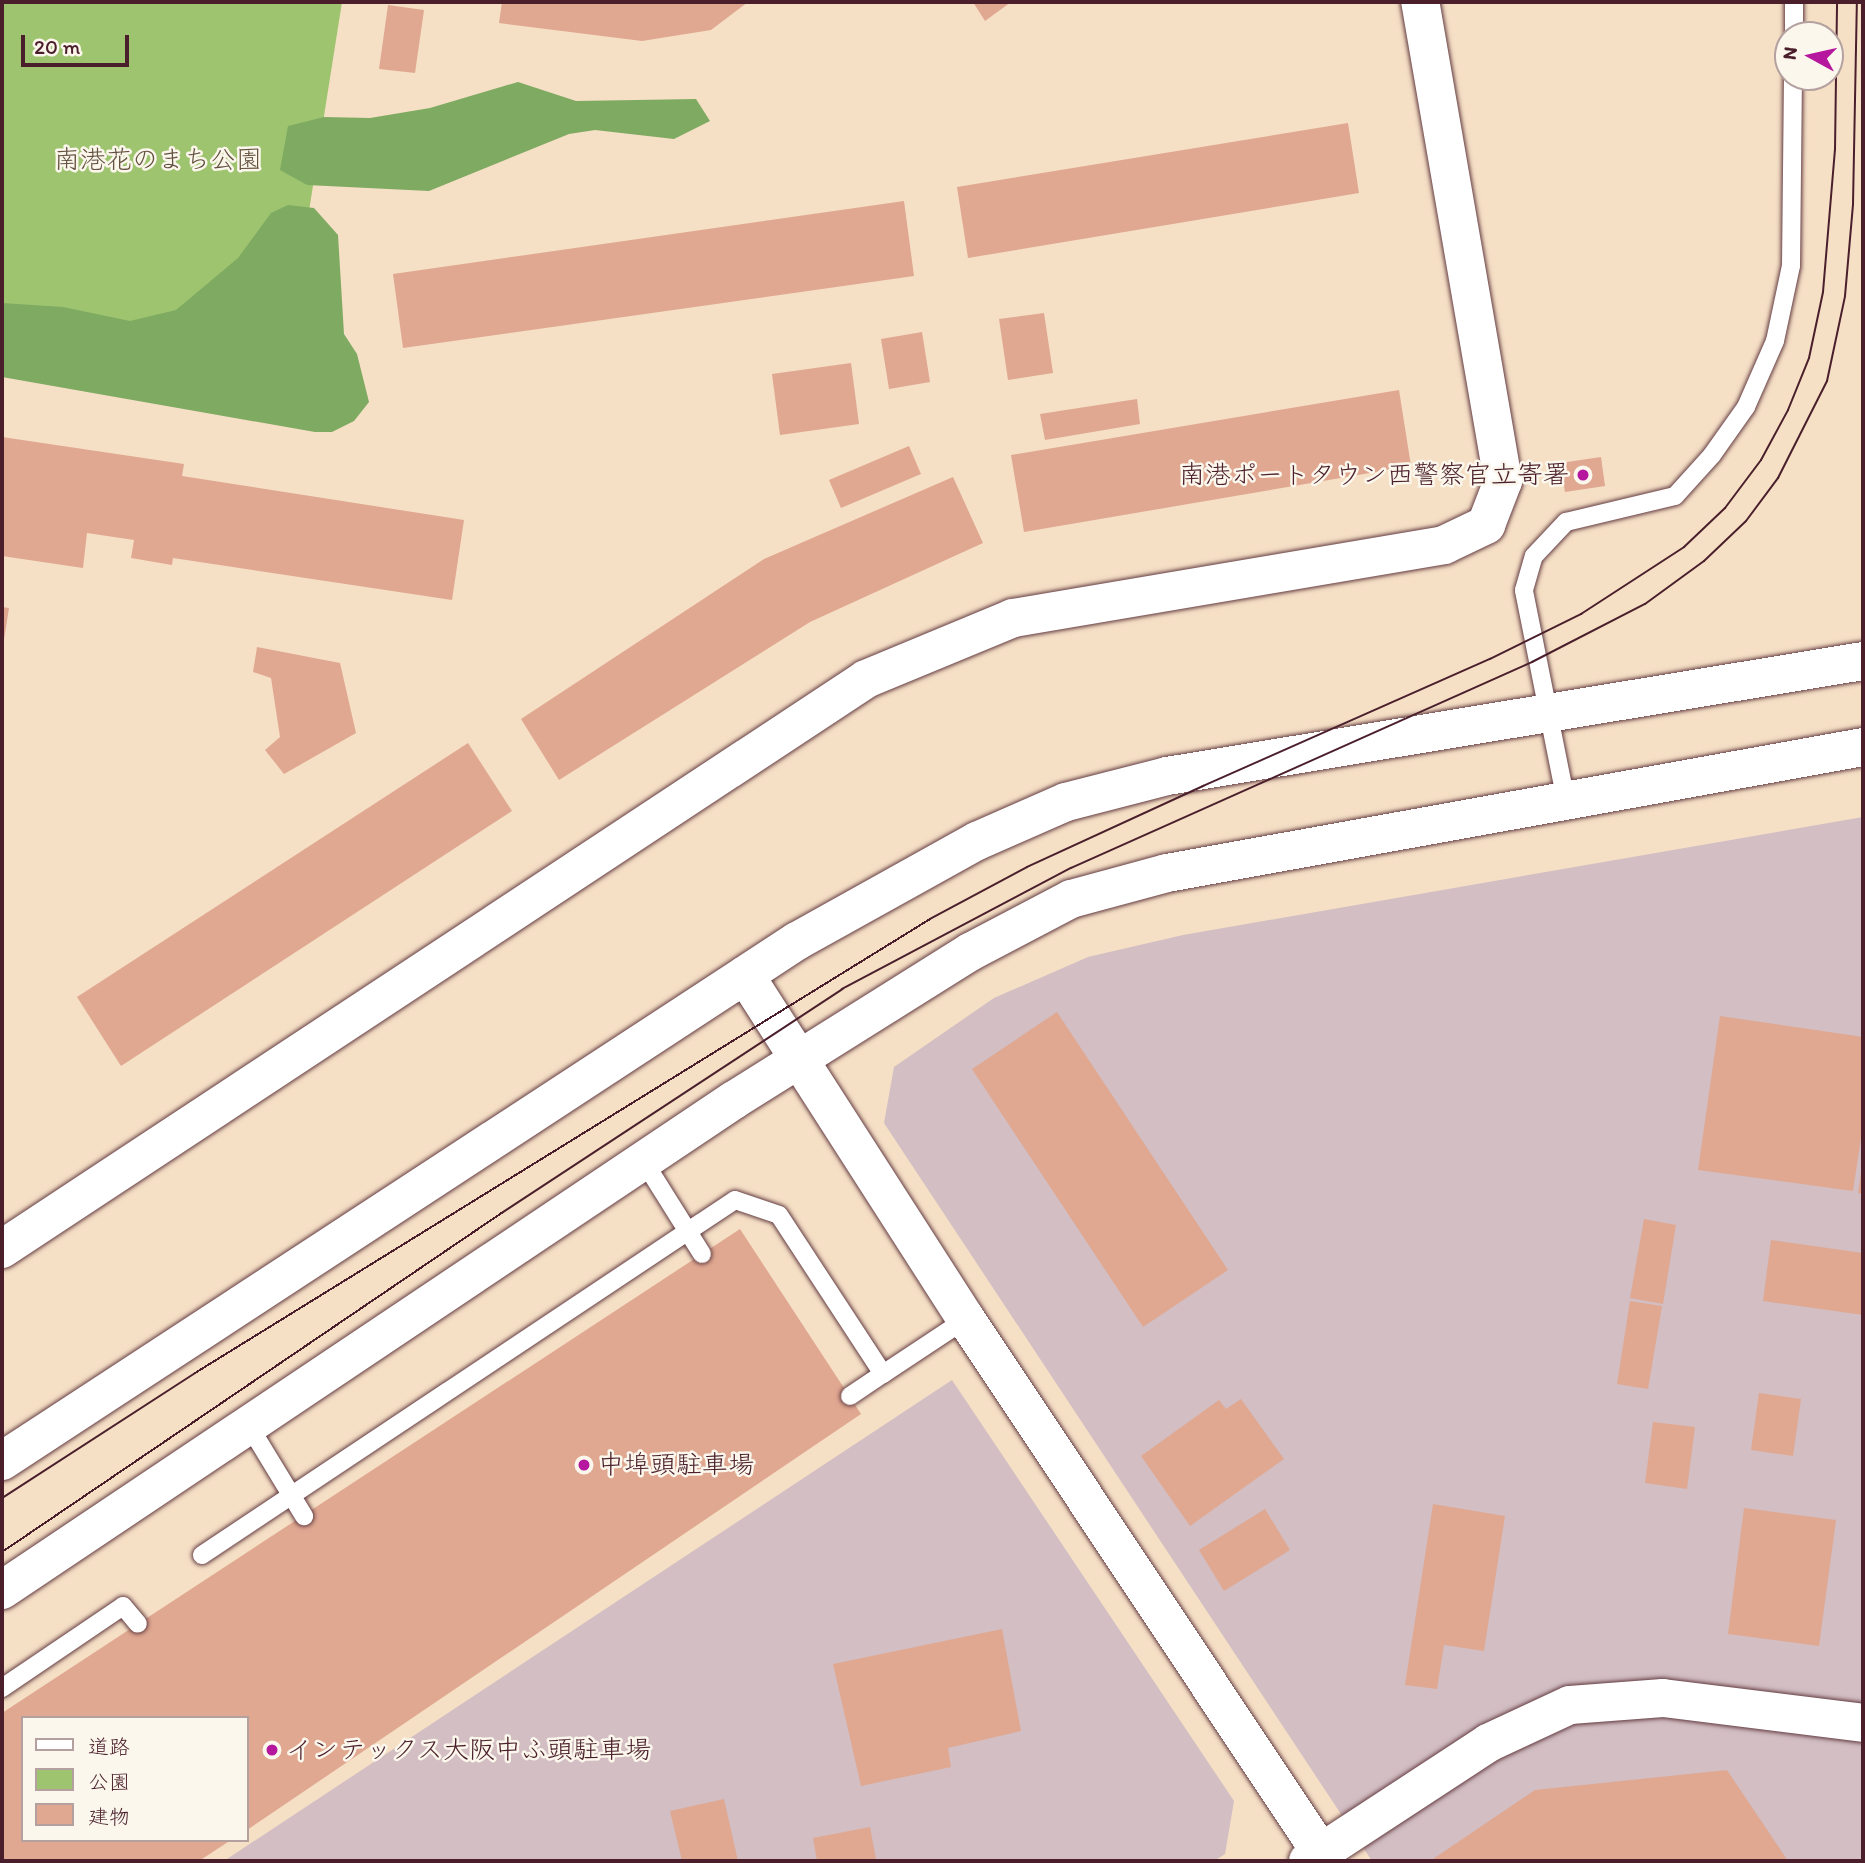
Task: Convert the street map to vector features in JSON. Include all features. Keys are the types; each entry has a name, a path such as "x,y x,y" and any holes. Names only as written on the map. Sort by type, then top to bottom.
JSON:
{"street":[{"path":"2,1249 866,679 1013,618 1444,545 1486,525 1503,481 1420,2"},
{"path":"2,1461 745,975 977,841 1066,802 1167,776 1863,661"},
{"path":"2,1590 643,1160 970,952 1071,899 1167,873 1863,747"},
{"path":"745,975 1315,1857 1488,1743 1570,1705 1663,1698 1863,1723"}],"lane":[{"path":"1794,2 1794,21"},
{"path":"1566,801 1546,714 1524,590 1534,556 1566,522 1675,496 1712,455 1746,407 1775,341 1791,266 1793,91"},
{"path":"643,1160 702,1254"},
{"path":"202,1555 735,1200 779,1215 883,1374"},
{"path":"850,1396 966,1319"},
{"path":"248,1424 304,1516"},
{"path":"2,1688 123,1606 138,1624"}],"shaded area":[{"path":"1863,817 1863,1861 1372,1861 884,1123 894,1067 994,998 1088,957 1183,935"},
{"path":"952,1380 1234,1801 1225,1854 1214,1861 224,1861"}],"green space":[{"name":"南港花のまち公園","path":"2,2 342,2 281,388 2,351"},
{"path":"518,82 576,101 696,99 710,121 674,139 595,130 569,134 429,191 307,185 280,170 288,126 324,117 370,118 430,108"},
{"path":"288,205 314,208 338,235 344,334 357,354 369,402 354,421 332,432 315,432 2,377 2,303 63,307 130,321 176,310 238,258 271,213"}],"building":[{"path":"502,2 748,2 711,30 642,41 499,23"},
{"path":"973,2 1011,2 985,21"},
{"path":"388,5 424,10 415,73 379,69"},
{"path":"1348,123 1359,193 968,258 957,187"},
{"path":"904,201 914,276 403,348 393,274"},
{"path":"1044,313 1053,373 1008,380 999,319"},
{"path":"922,332 930,382 889,389 881,339"},
{"path":"851,363 859,424 780,435 772,374"},
{"path":"1399,390 1411,466 1024,532 1011,455"},
{"path":"1137,399 1140,424 1045,440 1040,414"},
{"path":"2,437 184,464 182,476 464,520 452,600 173,558 172,565 131,558 134,540 87,533 83,568 2,556"},
{"path":"909,446 921,474 841,508 829,480"},
{"name":"南港ポートタウン西警察官立寄署","path":"1601,457 1605,486 1565,492 1560,463"},
{"path":"953,477 983,543 810,622 559,780 521,719 764,559"},
{"path":"2,607 9,608 3,646 2,646"},
{"path":"257,647 340,663 356,733 284,774 265,750 280,737 271,678 253,672"},
{"path":"468,743 512,811 121,1066 77,997"},
{"path":"1057,1012 1228,1270 1143,1327 972,1069"},
{"path":"1720,1016 1863,1037 1863,1125 1853,1191 1698,1170"},
{"path":"1863,1167 1863,1194 1858,1193"},
{"path":"1644,1219 1676,1225 1663,1304 1630,1298"},
{"name":"中埠頭駐車場","path":"740,1229 861,1414 248,1829 248,1716 21,1716 21,1842 228,1842 199,1861 2,1861 2,1713"},
{"path":"1771,1240 1863,1253 1863,1315 1763,1301"},
{"path":"1630,1301 1662,1306 1648,1389 1617,1384"},
{"path":"1759,1393 1801,1399 1793,1456 1751,1450"},
{"path":"1241,1399 1284,1459 1190,1526 1141,1456 1219,1400 1226,1409"},
{"path":"1653,1422 1695,1427 1687,1489 1645,1483"},
{"path":"1433,1504 1505,1516 1484,1651 1444,1645 1437,1689 1405,1685"},
{"path":"1744,1508 1836,1520 1819,1646 1728,1634"},
{"path":"1265,1509 1290,1550 1224,1591 1199,1550"},
{"path":"1002,1629 1021,1731 948,1748 951,1767 861,1786 833,1664"},
{"path":"1727,1770 1788,1861 1430,1861 1535,1790"},
{"path":"724,1799 738,1861 682,1861 670,1811"},
{"path":"870,1827 876,1859 817,1861 813,1838"}],"tram line":[{"path":"2,1498 195,1373 930,919 1027,867 1490,659 1581,614 1684,547 1725,508 1761,460 1788,410 1809,358 1823,292 1835,150 1837,2"},
{"path":"2,1552 503,1212 842,989 1071,868 1532,662 1645,604 1704,561 1746,521 1778,478 1827,381 1845,296 1853,204 1857,2"}],"place":[{"name":"南港ポートタウン西警察官立寄署","path":"1583,475"},
{"name":"中埠頭駐車場","path":"584,1465"},
{"name":"インテックス大阪中ふ頭駐車場","path":"272,1750"}]}
